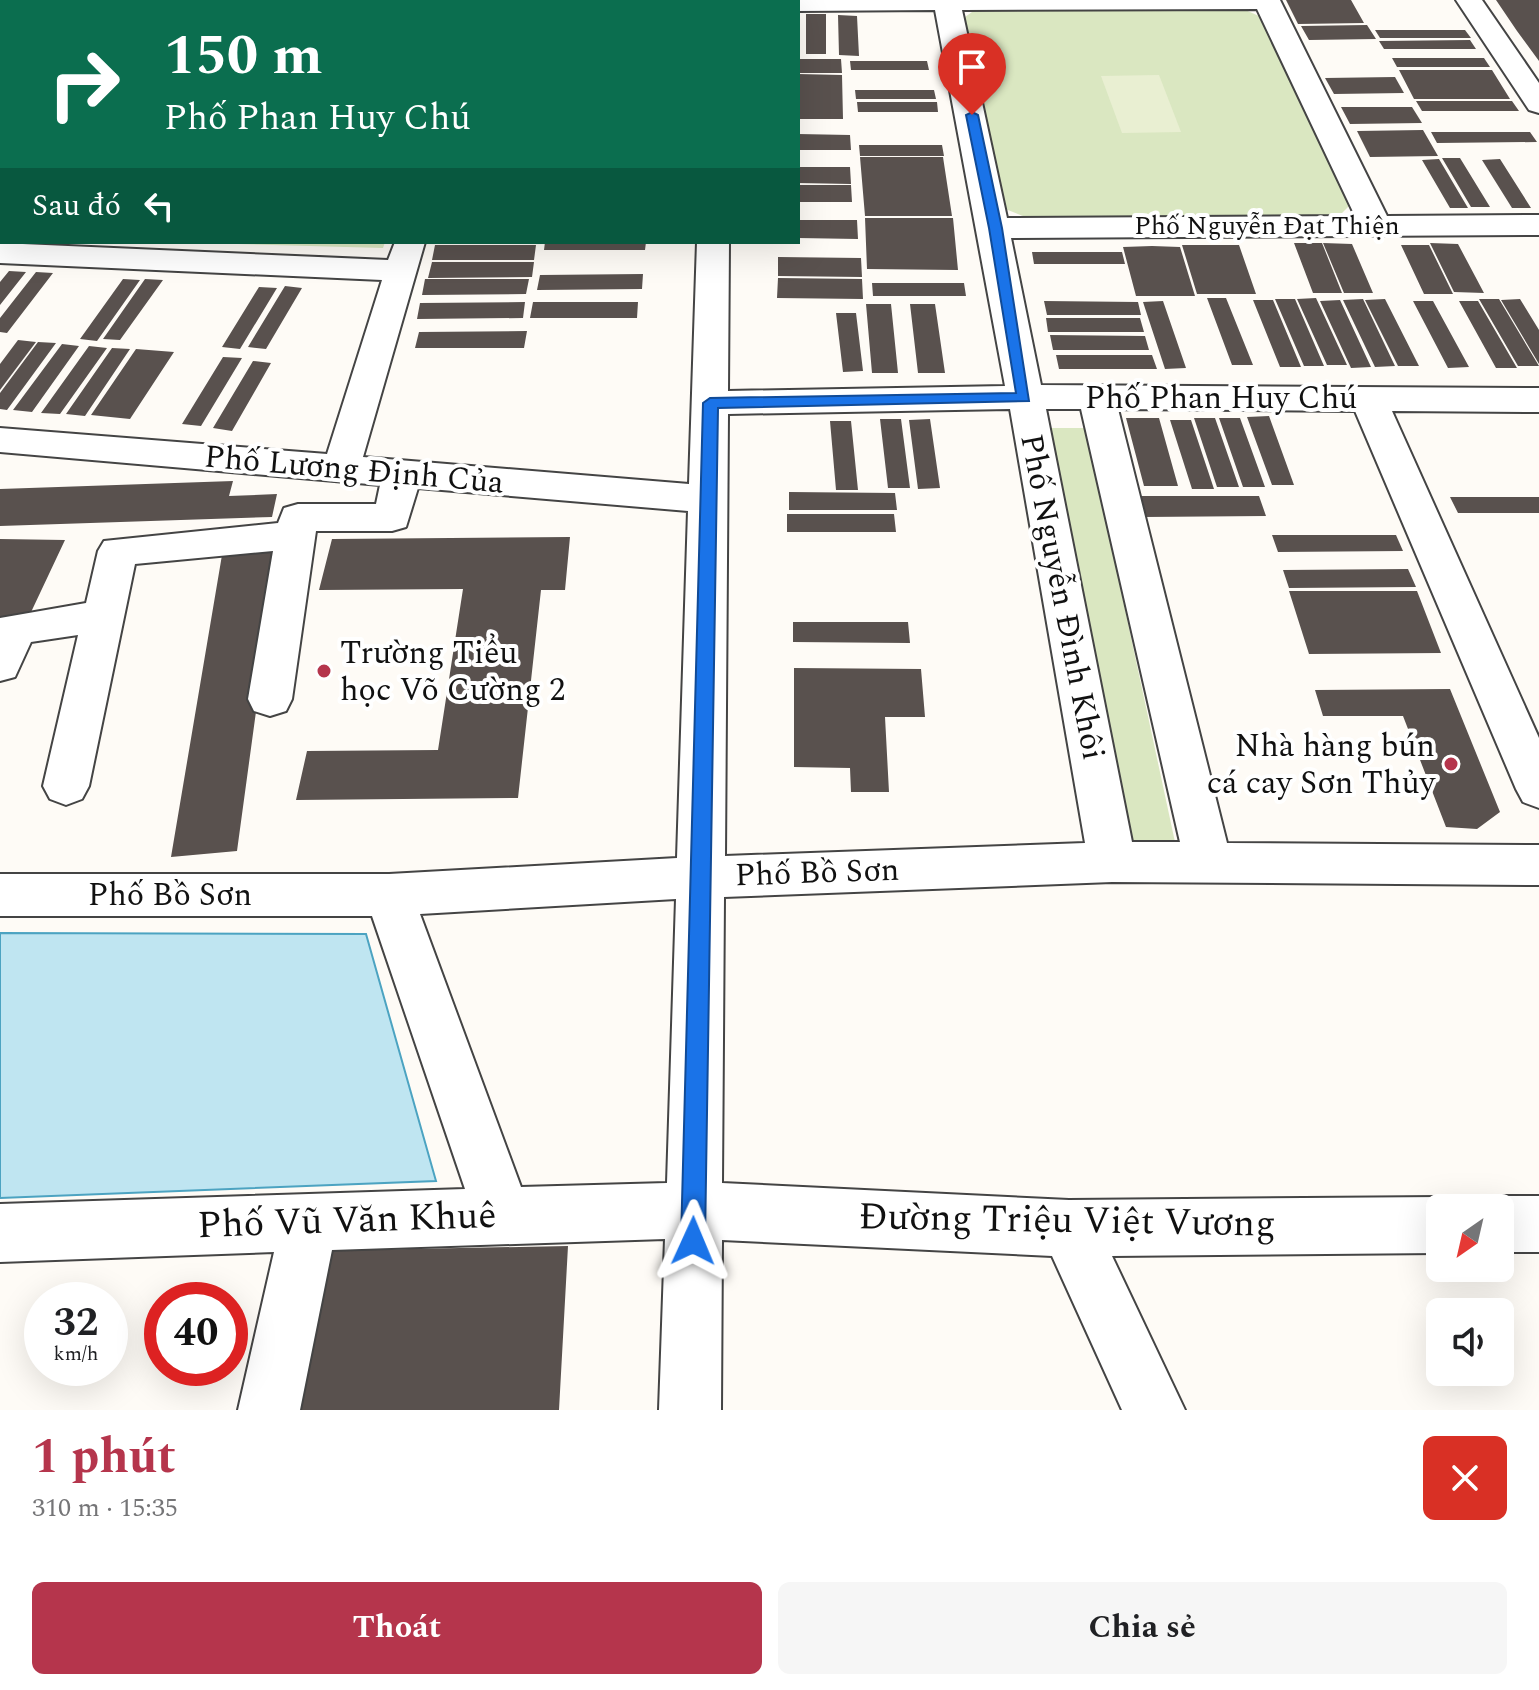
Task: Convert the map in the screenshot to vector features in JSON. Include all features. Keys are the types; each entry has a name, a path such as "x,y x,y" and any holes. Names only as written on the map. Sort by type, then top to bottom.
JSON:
{"street":[{"path":"1469,0 1539,104"},
{"path":"800,3 1266,1 1375,225"},
{"name":"Phố Nguyễn Đình Khôi","path":"947,2 996,228 1024,397 1112,862"},
{"name":"Phố Nguyễn Đạt Thiện","path":"996,228 1539,225"},
{"path":"690,1410 713,244"},
{"path":"0,253 40,249 406,256 341,469"},
{"name":"Phố Phan Huy Chú","path":"710,403 1024,397 1539,400"},
{"path":"1368,398 1539,789"},
{"path":"1097,399 1208,861"},
{"name":"Phố Lương Định Của","path":"0,440 709,499"},
{"path":"270,699 298,518 392,517 402,474"},
{"path":"66,786 118,551 295,535"},
{"path":"0,665 15,629 104,616"},
{"name":"Phố Bồ Sơn","path":"0,895 389,895 702,877 1112,862 1539,865"},
{"path":"389,895 503,1216"},
{"name":"Phố Vũ Văn Khuê","path":"0,1233 693,1210"},
{"name":"Đường Triệu Việt Vương","path":"693,1210 1069,1228 1426,1225"},
{"path":"269,1410 309,1222"},
{"path":"1514,1224 1539,1224"},
{"path":"1069,1228 1154,1410"}],"green space":[{"path":"979,7 1241,8 1270,21 1352,203 1339,216 1033,220 1003,208 965,17"},
{"path":"1159,75 1181,132 1122,133 1101,76"},
{"path":"236,244 384,244 383,248"},
{"path":"1050,428 1086,428 1175,842 1127,843"}],"water":[{"path":"0,933 366,934 436,1181 0,1198"}],"building":[{"path":"1286,0 1351,0 1364,23 1298,24"},
{"path":"1496,0 1539,0 1539,61 1517,31"},
{"path":"806,14 826,14 826,54 806,54"},
{"path":"838,15 857,16 859,56 839,55"},
{"path":"1367,25 1376,39 1309,40 1301,26"},
{"path":"1375,30 1465,30 1471,38 1380,38"},
{"path":"1470,40 1476,49 1384,49 1379,41"},
{"path":"1392,58 1484,58 1490,67 1397,67"},
{"path":"800,59 841,59 842,73 800,73"},
{"path":"850,61 927,61 929,70 851,70"},
{"path":"1399,70 1492,70 1510,99 1414,99"},
{"path":"800,74 842,75 843,119 800,119"},
{"path":"1395,77 1404,93 1334,94 1325,78"},
{"path":"855,90 934,90 936,99 856,99"},
{"path":"1416,101 1512,101 1519,111 1422,111"},
{"path":"857,102 937,102 938,112 858,112"},
{"path":"1341,107 1412,107 1422,123 1350,124"},
{"path":"1423,130 1438,156 1370,157 1357,131"},
{"path":"1431,132 1530,132 1537,142 1437,143"},
{"path":"800,134 850,135 851,150 800,150"},
{"path":"859,145 942,145 944,156 860,156"},
{"path":"860,157 943,157 952,216 865,216"},
{"path":"1442,158 1460,158 1490,207 1471,207"},
{"path":"1439,159 1468,208 1450,208 1422,160"},
{"path":"1500,159 1531,208 1512,208 1482,160"},
{"path":"800,167 850,167 851,184 800,183"},
{"path":"800,185 851,185 852,202 800,202"},
{"path":"865,218 953,218 958,270 867,269"},
{"path":"800,220 857,220 858,239 800,238"},
{"path":"1294,243 1322,243 1342,293 1313,293"},
{"path":"1323,243 1352,244 1373,293 1344,293"},
{"path":"1430,243 1458,244 1484,293 1454,292"},
{"path":"545,244 646,244 645,250 544,250"},
{"path":"435,245 536,245 534,260 432,260"},
{"path":"1182,245 1239,245 1256,294 1197,294"},
{"path":"1401,245 1429,245 1453,294 1424,294"},
{"path":"1123,247 1180,247 1195,296 1136,296"},
{"path":"1032,252 1122,252 1125,264 1034,264"},
{"path":"778,257 861,258 862,277 778,276"},
{"path":"432,262 534,262 532,277 428,278"},
{"path":"9,271 26,272 0,305 0,282"},
{"path":"36,272 53,273 7,333 0,332 0,318"},
{"path":"643,274 642,289 537,290 540,275"},
{"path":"778,278 862,279 863,299 777,298"},
{"path":"123,279 140,280 97,341 80,339"},
{"path":"145,279 163,280 120,340 103,339"},
{"path":"425,279 529,279 526,294 422,295"},
{"path":"872,283 964,283 966,296 873,296"},
{"path":"285,286 302,288 266,349 248,347"},
{"path":"259,287 277,288 240,349 222,347"},
{"path":"1207,298 1226,298 1253,365 1232,365"},
{"path":"1316,298 1347,365 1327,365 1297,299"},
{"path":"1275,299 1295,299 1324,366 1304,366"},
{"path":"1363,299 1395,366 1375,367 1343,300"},
{"path":"1385,299 1419,366 1398,366 1365,300"},
{"path":"1479,299 1499,299 1539,366 1518,366"},
{"path":"1520,299 1539,330 1539,364 1501,300"},
{"path":"1253,300 1273,300 1301,367 1280,367"},
{"path":"1340,300 1371,367 1351,368 1320,301"},
{"path":"1044,301 1138,302 1141,315 1047,315"},
{"path":"1163,301 1186,368 1165,369 1143,302"},
{"path":"1413,301 1433,301 1469,367 1448,368"},
{"path":"1459,301 1478,301 1517,368 1496,368"},
{"path":"525,302 523,318 417,319 420,303"},
{"path":"533,302 638,302 637,318 530,318"},
{"path":"866,304 891,304 898,373 872,373"},
{"path":"910,304 935,304 945,373 918,373"},
{"path":"836,313 856,313 863,371 843,372"},
{"path":"1046,318 1140,318 1144,332 1048,332"},
{"path":"527,331 524,348 415,348 419,332"},
{"path":"1050,335 1145,336 1149,350 1053,350"},
{"path":"18,340 36,342 0,390 0,364"},
{"path":"38,342 56,343 7,410 0,409 0,393"},
{"path":"62,344 79,346 32,412 13,410"},
{"path":"89,346 107,348 60,414 41,413"},
{"path":"112,348 130,349 85,416 66,414"},
{"path":"136,349 174,352 130,419 91,415"},
{"path":"1056,355 1152,355 1157,369 1059,369"},
{"path":"223,357 242,358 201,426 182,424"},
{"path":"253,361 271,363 232,431 213,428"},
{"path":"1269,416 1294,485 1272,485 1247,417"},
{"path":"1126,418 1159,418 1178,486 1144,486"},
{"path":"1194,418 1215,418 1239,487 1217,487"},
{"path":"1219,418 1240,418 1265,487 1243,487"},
{"path":"880,419 901,419 910,488 888,488"},
{"path":"930,419 940,488 918,489 909,420"},
{"path":"1170,420 1191,420 1214,489 1192,489"},
{"path":"830,421 851,421 858,490 836,490"},
{"path":"233,481 229,496 277,494 272,517 0,526 0,489"},
{"path":"789,492 895,493 897,510 789,510"},
{"path":"1139,496 1259,496 1266,516 1144,517"},
{"path":"1450,497 1539,497 1539,513 1458,513"},
{"path":"787,514 894,514 896,532 787,532"},
{"path":"1272,535 1396,535 1403,551 1278,552"},
{"path":"570,537 565,590 541,590 518,798 296,800 307,751 438,750 463,589 319,590 332,539"},
{"path":"0,539 65,540 0,678"},
{"path":"278,550 237,851 171,857 222,555"},
{"path":"1408,569 1416,587 1289,588 1283,570"},
{"path":"1289,591 1417,591 1441,653 1309,654"},
{"path":"793,622 908,622 910,643 793,642"},
{"path":"794,668 921,669 925,717 885,717 889,792 851,792 850,768 794,767"},
{"name":"Nhà hàng bún cá cay Sơn Thủy","path":"1450,689 1500,812 1477,829 1446,827 1403,716 1323,716 1315,690"},
{"path":"568,1246 559,1410 279,1410 308,1251"}],"place":[{"name":"Trường Tiểu học Võ Cường 2","path":"324,671"},
{"name":"Nhà hàng bún cá cay Sơn Thủy","path":"1451,764"}],"route":[{"path":"693,1241 710,403 1024,397 996,228 972,115"}]}
